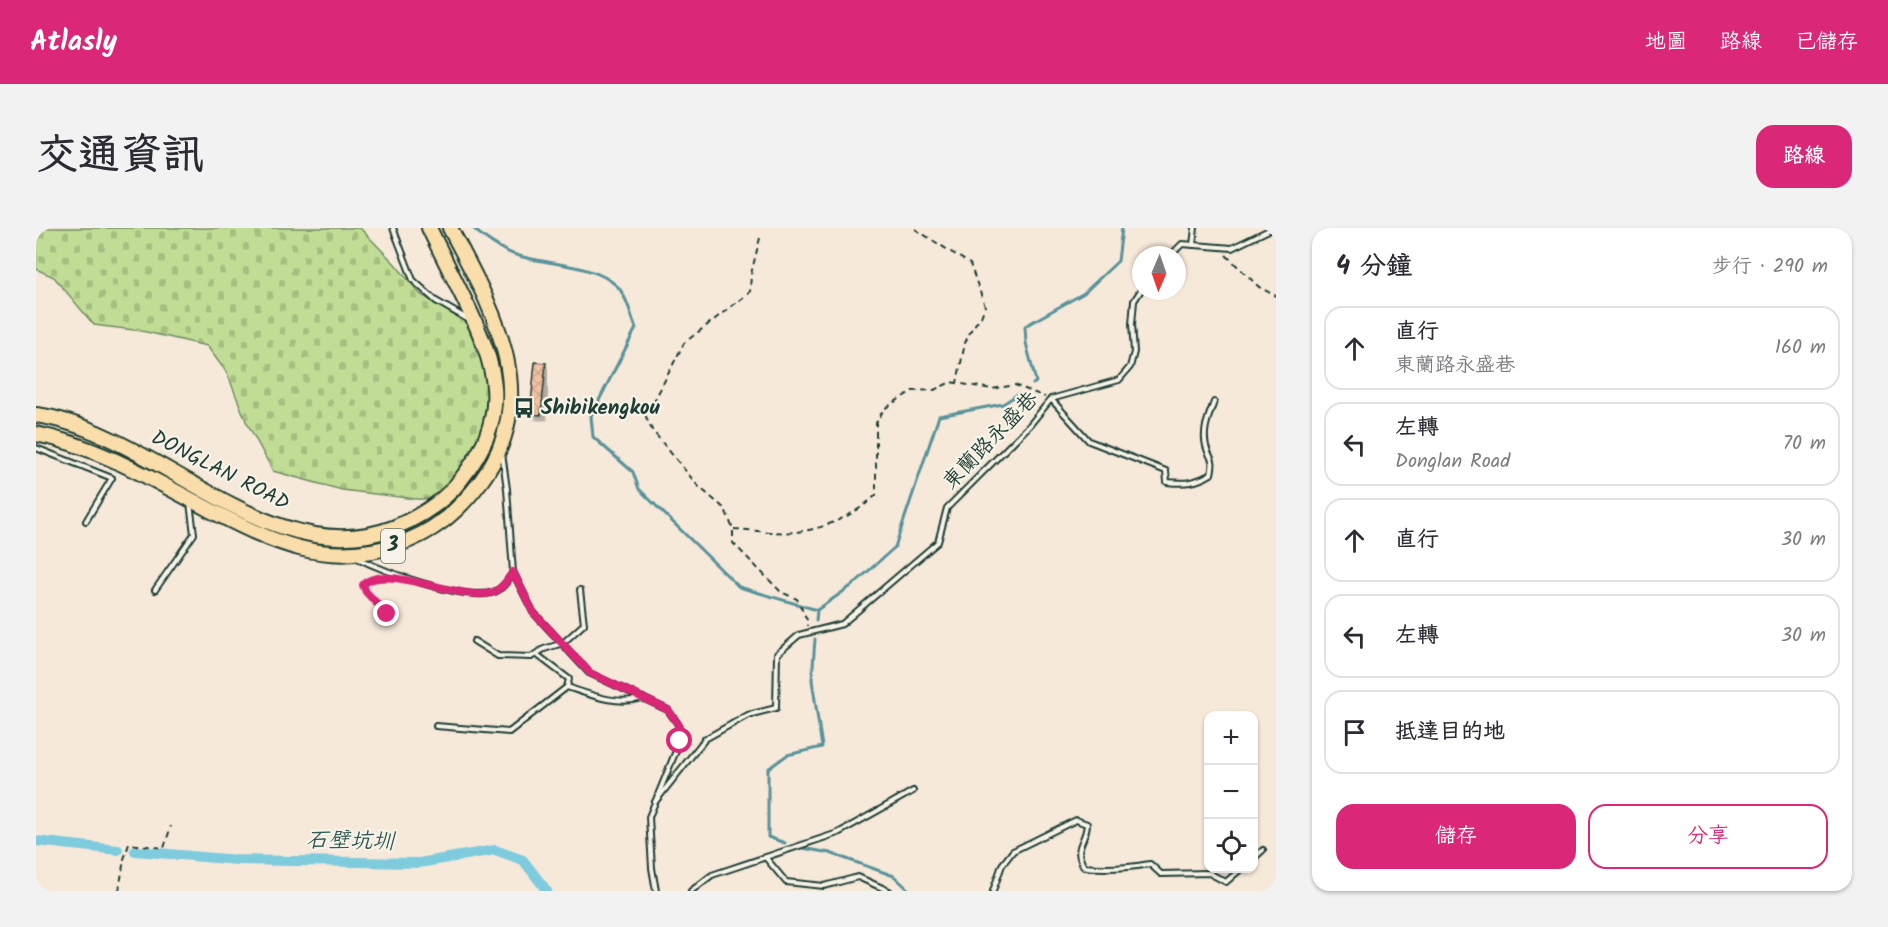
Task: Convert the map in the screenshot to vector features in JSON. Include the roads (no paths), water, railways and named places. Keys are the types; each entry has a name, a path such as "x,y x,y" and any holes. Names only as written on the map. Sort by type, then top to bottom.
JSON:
{"main road":[{"name":"DONGLAN ROAD","path":"36,415 95,431 242,510 283,527 310,534 339,537 368,535 405,523 430,508 453,489 467,472 489,429 494,411 495,390 492,365 476,323 429,228"},
{"name":"DONGLAN ROAD","path":"36,434 65,441 100,454 278,543 312,552 350,555 377,551 405,542 438,525 464,504 486,474 501,448 509,421 508,364 500,332 450,228"}],"lane":[{"path":"393,228 412,280 436,301 476,323"},
{"path":"1193,245 1195,228"},
{"path":"1180,246 1182,244 1232,248 1273,228"},
{"name":"東蘭路永盛巷","path":"655,802 705,739 748,715 776,708 777,654 799,634 842,624 938,542 947,508 1029,426 1051,399 1119,380 1130,367 1134,351 1132,324 1134,300"},
{"path":"1051,399 1089,441 1156,466 1166,471 1167,482 1175,483 1197,482 1211,474 1214,460 1206,446 1205,427 1214,402"},
{"name":"東蘭路永盛巷","path":"489,429 501,448 507,489 513,572 533,612 590,673 668,710 678,724 680,741 649,817 652,868 656,891"},
{"path":"36,448 112,478 86,521"},
{"path":"155,590 194,534 189,499"},
{"name":"DONGLAN ROAD","path":"350,555 418,581 457,592 476,594 494,592 504,585 513,572"},
{"path":"474,640 498,656 531,657 563,643 584,624 580,590"},
{"path":"436,726 509,732 567,687 569,679 536,654"},
{"path":"567,687 603,699 634,701 643,698"},
{"path":"691,891 712,875 838,833 913,791"},
{"path":"993,891 1002,865 1013,850 1076,820 1087,824 1087,833 1079,846 1078,857 1084,867 1129,868 1150,864 1161,874 1209,873 1226,882 1236,873"},
{"path":"1258,854 1263,850"},
{"path":"766,858 786,882 824,886 858,877 889,891"}],"waterway":[{"path":"473,228 511,253 595,273 607,278 617,286 626,301 636,328 591,416 593,437 633,472 639,489 739,587 817,610"},
{"path":"1033,384 1036,382 1026,343 1025,326 1084,293 1118,261 1122,228"},
{"path":"816,621 817,610 854,584 895,547 939,416 1003,404 1018,394"},
{"path":"785,843 768,837 768,769 787,755 822,747 812,680 815,639"},
{"name":"石壁坑圳","path":"36,841 118,850"},
{"path":"797,847 830,853 894,876 910,891"},
{"name":"石壁坑圳","path":"135,851 237,860 419,863 495,850 523,860 547,891"}],"place":[{"name":"Shibikengkou","path":"524,408"}]}
